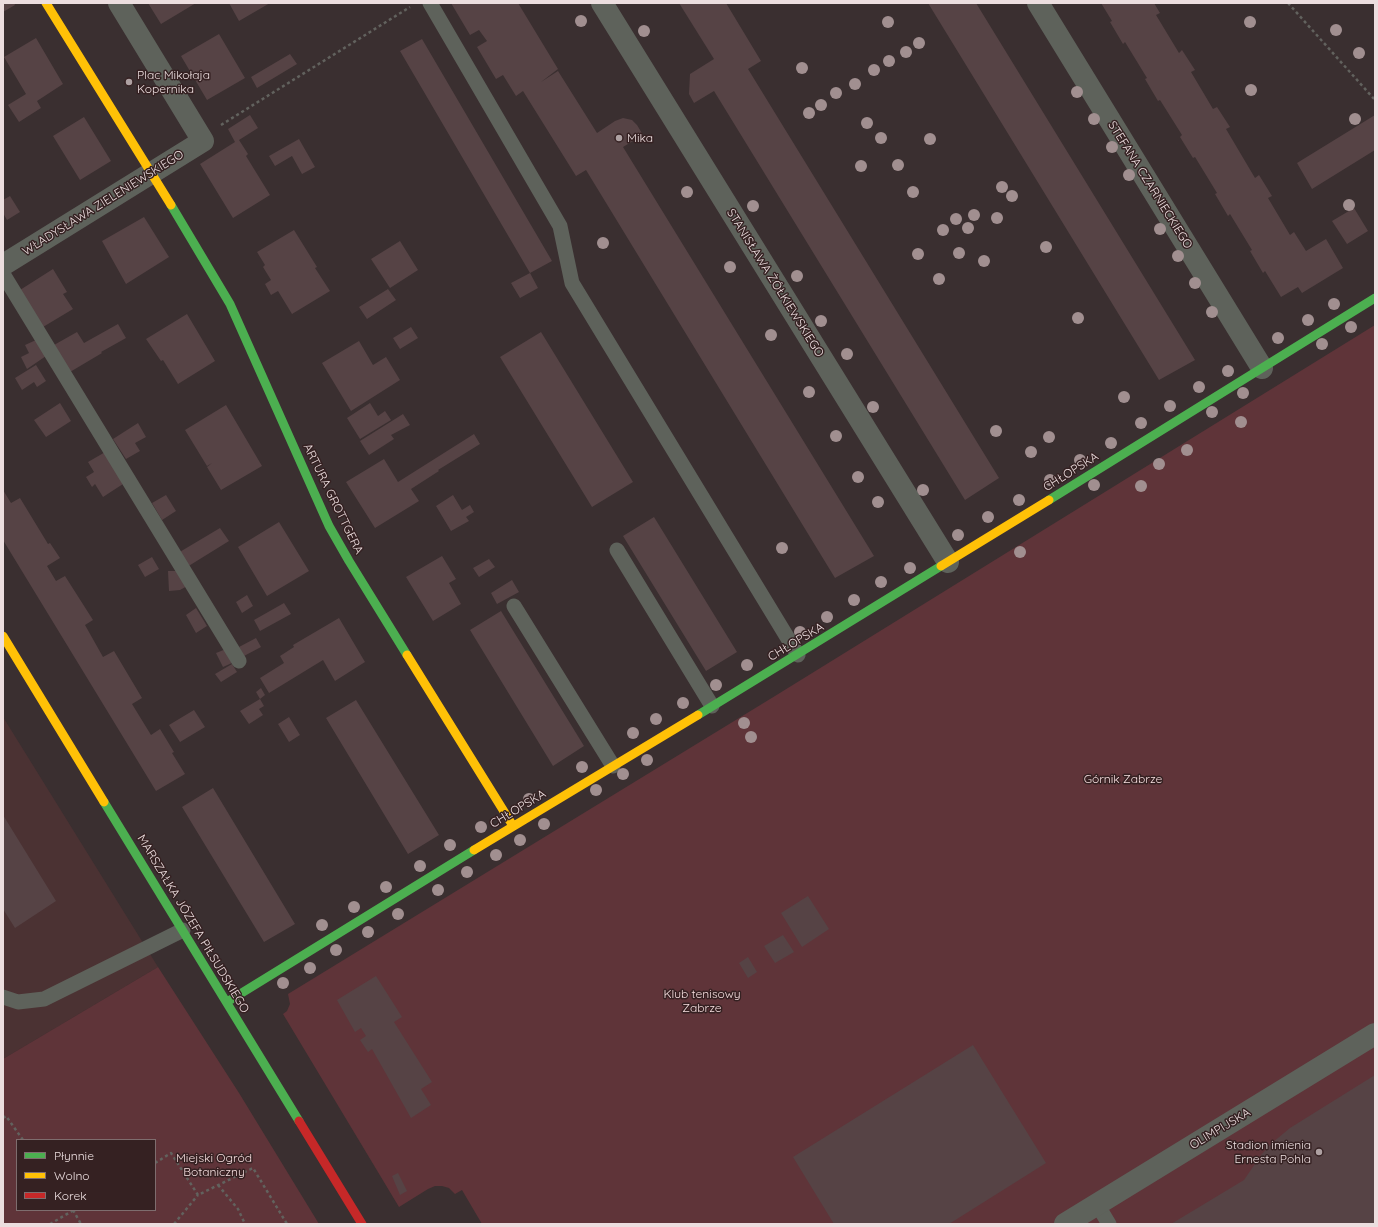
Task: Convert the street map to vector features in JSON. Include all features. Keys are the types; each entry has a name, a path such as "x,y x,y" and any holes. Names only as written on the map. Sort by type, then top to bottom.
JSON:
{"street":[{"path":"46,3 151,173"},
{"path":"118,3 203,141"},
{"name":"STANISŁAWA ŻÓŁKIEWSKIEGO","path":"602,3 948,562"},
{"name":"STEFANA CZARNIECKIEGO","path":"1038,3 1262,368"},
{"name":"WŁADYSŁAWA ZIELENIEWSKIEGO","path":"3,266 203,141"},
{"name":"ARTURA GROTTGERA","path":"151,173 230,304 329,526 513,826"},
{"name":"CHŁOPSKA","path":"227,1002 513,826 798,655 1375,298"},
{"name":"MARSZAŁKA JÓZEFA PIŁSUDSKIEGO","path":"3,636 362,1224"},
{"name":"OLIMPIJSKA","path":"1065,1224 1375,1034"}],"lane":[{"path":"430,3 560,226 572,283 798,655"},
{"path":"3,266 239,661"},
{"path":"617,550 712,706"},
{"path":"514,606 613,766"},
{"path":"3,997 18,1002 44,999 183,930"},
{"path":"1097,1204 1108,1224"}],"path":[{"path":"1288,3 1375,100"},
{"path":"203,141 211,132 412,6"},
{"path":"3,1118 6,1116 22,1139"},
{"path":"156,1162 171,1153 198,1195"},
{"path":"174,1224 198,1195 253,1168 287,1224"},
{"path":"218,1185 238,1209 245,1224"},
{"path":"50,1224 71,1211"},
{"path":"74,1211 81,1224"}],"shaded area":[{"path":"3,717 158,967 3,1059"}],"green space":[{"path":"1375,325 1375,1224 482,1224 462,1190 455,1194 449,1188 442,1186 435,1186 428,1189 399,1207 283,1014 287,1011 290,1004 288,994 775,696"},
{"name":"Miejski Ogród Botaniczny","path":"158,967 239,1093 319,1224 3,1224 3,1059"}],"building":[{"path":"3,3 14,3 15,5 3,12"},
{"path":"148,3 196,3 161,24"},
{"path":"229,3 270,3 239,21"},
{"path":"451,3 518,3 558,69 541,82 558,71 597,133 615,121 623,118 632,120 637,125 643,135 623,147 874,556 835,578 586,170 576,176 523,91 516,96 503,75 496,79 477,47 487,41 479,30 470,35"},
{"path":"679,3 726,3 761,61 748,69 999,478 965,500 714,91 694,103 689,94 690,74 714,59"},
{"path":"928,3 976,3 1195,360 1159,380"},
{"path":"1101,3 1154,3 1160,13 1156,15 1179,53 1182,50 1195,70 1191,72 1213,109 1217,107 1230,127 1226,129 1255,178 1259,175 1272,196 1268,198 1290,235 1294,232 1306,251 1326,239 1343,268 1302,293 1298,287 1281,297 1265,271 1263,273 1250,251 1252,250 1230,214 1228,216 1215,194 1217,193 1195,157 1193,158 1180,137 1182,135 1160,100 1158,101 1145,79 1147,78 1125,42 1123,44"},
{"path":"219,34 245,78 207,100 181,56"},
{"path":"36,38 63,84 37,101 41,108 19,122 8,105 26,94 4,57"},
{"path":"422,39 552,261 530,273 400,51"},
{"path":"290,54 297,64 257,88 251,77"},
{"path":"250,115 258,128 239,140 248,154 246,156 270,195 233,218 200,164 235,142 228,129"},
{"path":"1375,115 1375,150 1312,189 1297,163"},
{"path":"84,117 111,161 80,180 53,136"},
{"path":"299,139 315,167 302,174 292,156 275,166 269,156"},
{"path":"10,196 20,212 7,220 3,213 3,200"},
{"path":"1354,208 1368,231 1347,244 1332,221"},
{"path":"144,217 169,257 126,284 102,241"},
{"path":"294,230 317,267 315,268 330,291 292,314 278,291 271,295 265,284 271,280 263,267 265,265 257,252"},
{"path":"400,241 418,270 390,288 371,259"},
{"path":"53,269 67,292 63,294 73,309 43,327 20,290"},
{"path":"530,273 538,288 520,298 511,283"},
{"path":"388,289 396,300 367,319 359,307"},
{"path":"187,314 215,361 178,384 163,360 161,361 146,339"},
{"path":"118,324 126,338 70,372 54,345 77,332 84,343"},
{"path":"411,327 418,338 400,349 393,338"},
{"path":"541,332 633,482 592,507 500,357"},
{"path":"36,340 46,356 27,369 21,357 29,353 25,345"},
{"path":"359,341 373,365 386,357 400,380 351,411 322,363"},
{"path":"36,365 46,381 37,387 34,382 22,390 15,378"},
{"path":"60,403 71,421 46,437 34,420"},
{"path":"370,403 378,416 385,411 391,420 360,439 347,418"},
{"path":"226,405 262,466 221,490 207,467 212,463 207,466 185,430"},
{"path":"403,414 410,425 391,435 394,439 369,455 360,441"},
{"path":"138,423 146,437 135,443 140,451 126,459 113,439"},
{"path":"474,434 480,444 411,489 419,501 375,528 346,482 384,459 398,482"},
{"path":"107,451 123,484 103,497 95,484 92,487 86,477 94,472 88,462"},
{"path":"3,490 11,503 20,498 48,544 50,543 60,558 47,566 56,581 65,576 93,620 85,625 103,657 114,651 142,698 132,704 151,735 160,729 174,752 172,753 185,774 156,791 3,540"},
{"path":"166,495 176,511 162,520 152,503"},
{"path":"453,495 462,510 470,505 474,512 466,517 469,521 451,531 436,506"},
{"path":"654,517 737,652 706,671 623,536"},
{"path":"279,522 309,571 267,596 238,547"},
{"path":"220,528 229,541 187,567 178,553"},
{"path":"442,556 456,579 449,583 461,604 433,621 406,577"},
{"path":"152,557 159,569 145,577 138,565"},
{"path":"489,559 495,567 479,577 473,568"},
{"path":"168,571 179,571 189,585 180,590 169,591"},
{"path":"512,580 519,592 497,604 491,593"},
{"path":"247,595 253,606 242,613 236,602"},
{"path":"284,603 291,614 260,631 254,620"},
{"path":"196,608 207,626 196,633 186,615"},
{"path":"501,611 584,746 553,766 470,630"},
{"path":"339,618 365,662 335,681 323,660 269,693 260,678 284,663 280,656 294,647 293,645"},
{"path":"256,638 261,647 244,656 239,647"},
{"path":"226,649 232,663 223,667 216,653"},
{"path":"232,664 237,672 221,682 215,674"},
{"path":"261,688 265,695 260,699 256,692"},
{"path":"260,699 264,706 259,709 263,715 249,724 240,711"},
{"path":"356,700 439,835 408,854 326,718"},
{"path":"194,710 205,727 180,742 169,725"},
{"path":"289,717 300,735 289,742 278,724"},
{"path":"213,788 295,924 264,942 182,807"},
{"path":"3,815 56,901 15,928 3,909"},
{"path":"808,896 829,929 802,947 781,913"},
{"path":"783,935 794,952 775,963 764,946"},
{"path":"748,957 757,972 748,978 739,963"},
{"path":"376,976 402,1017 394,1022 432,1082 421,1089 431,1105 411,1118 372,1049 368,1052 360,1040 366,1036 361,1028 355,1032 337,1000"},
{"path":"973,1045 1046,1163 949,1224 834,1224 793,1157"},
{"name":"Stadion imienia Ernesta Pohla","path":"1375,1075 1375,1224 1171,1224 1244,1180 1261,1155 1272,1143 1290,1128"},
{"path":"398,1173 407,1191 400,1195 392,1176"}],"traffic: fast":[{"path":"171,205 230,304 329,526 407,655"},
{"path":"1049,500 1375,298"},
{"path":"698,715 941,566"},
{"path":"104,802 299,1121"},
{"path":"227,1002 474,850"}],"traffic: slow":[{"path":"46,3 171,205"},
{"path":"941,566 1049,500"},
{"path":"3,636 104,802"},
{"path":"407,655 513,826"},
{"path":"474,850 698,715"}],"traffic: jam":[{"path":"299,1121 362,1224"}],"place":[{"name":"Plac Mikołaja Kopernika","path":"129,82"},
{"name":"Mika","path":"619,138"},
{"name":"Stadion imienia Ernesta Pohla","path":"1319,1152"}],"park label":[{"name":"Górnik Zabrze","path":"1123,779"},
{"name":"Klub tenisowy Zabrze","path":"702,1001"}]}
